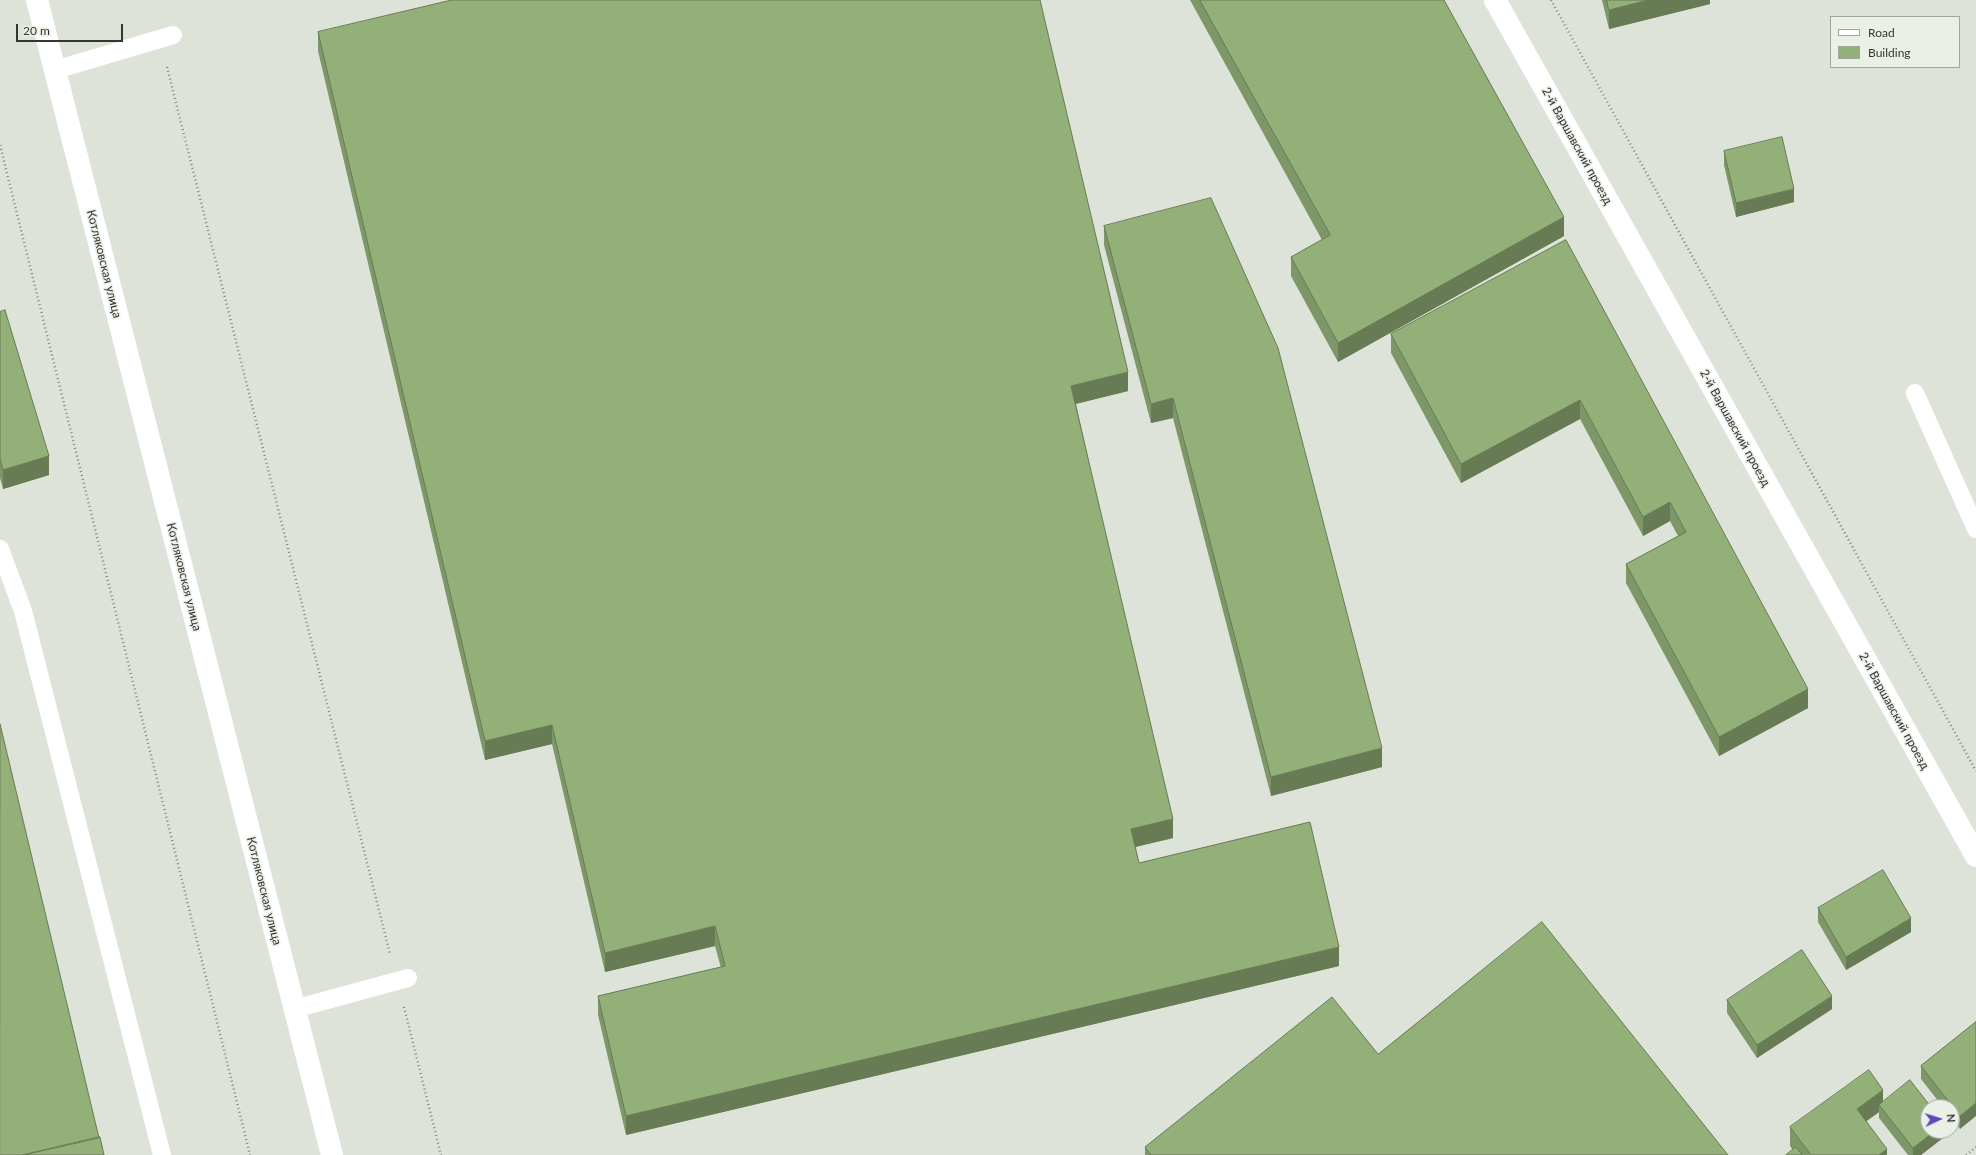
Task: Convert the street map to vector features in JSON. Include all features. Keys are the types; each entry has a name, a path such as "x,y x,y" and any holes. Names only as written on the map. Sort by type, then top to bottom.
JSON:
{"street":[{"name":"Котляковская улица","path":"37,0 332,1155"},
{"name":"2-й Варшавский проезд","path":"1495,0 1976,856"}],"lane":[{"path":"55,70 167,37"},
{"path":"1915,393 1976,529"},
{"path":"0,549 23,611 162,1155"},
{"path":"294,1009 403,979"}],"path":[{"path":"1551,0 1976,771"},
{"path":"167,37 403,979 441,1155"},
{"path":"0,145 250,1155"},
{"path":"1966,1155 1976,1147"}],"building":[{"path":"452,0 1040,0 1128,372 1071,386 1173,819 1131,829 1139,863 1310,822 1339,947 626,1116 598,996 725,966 715,926 605,953 552,725 485,741 318,32"},
{"path":"1200,0 1444,0 1564,217 1338,343 1291,257 1330,235"},
{"path":"1607,0 1649,0 1609,10"},
{"path":"1782,137 1794,189 1736,203 1724,151"},
{"path":"1211,198 1278,348 1382,748 1271,777 1173,398 1151,404 1104,226"},
{"path":"1566,240 1808,689 1719,737 1626,564 1686,532 1670,502 1643,517 1580,400 1461,464 1391,334"},
{"path":"5,310 49,456 3,470 0,459 0,312"},
{"path":"0,724 99,1138 23,1155 0,1155"},
{"path":"1883,870 1911,918 1846,957 1818,908"},
{"path":"1542,922 1728,1155 1151,1155 1145,1147 1332,997 1378,1054"},
{"path":"1802,950 1832,996 1757,1045 1727,1000"},
{"path":"1976,1022 1976,1103 1960,1116 1960,1099 1947,1099 1921,1066"},
{"path":"1869,1070 1883,1090 1857,1109 1887,1149 1879,1155 1811,1155 1790,1127"},
{"path":"1910,1080 1925,1099 1920,1099 1920,1139 1925,1139 1913,1148 1879,1105"},
{"path":"100,1137 104,1155 23,1155"},
{"path":"1796,1147 1802,1155 1786,1155"}]}
